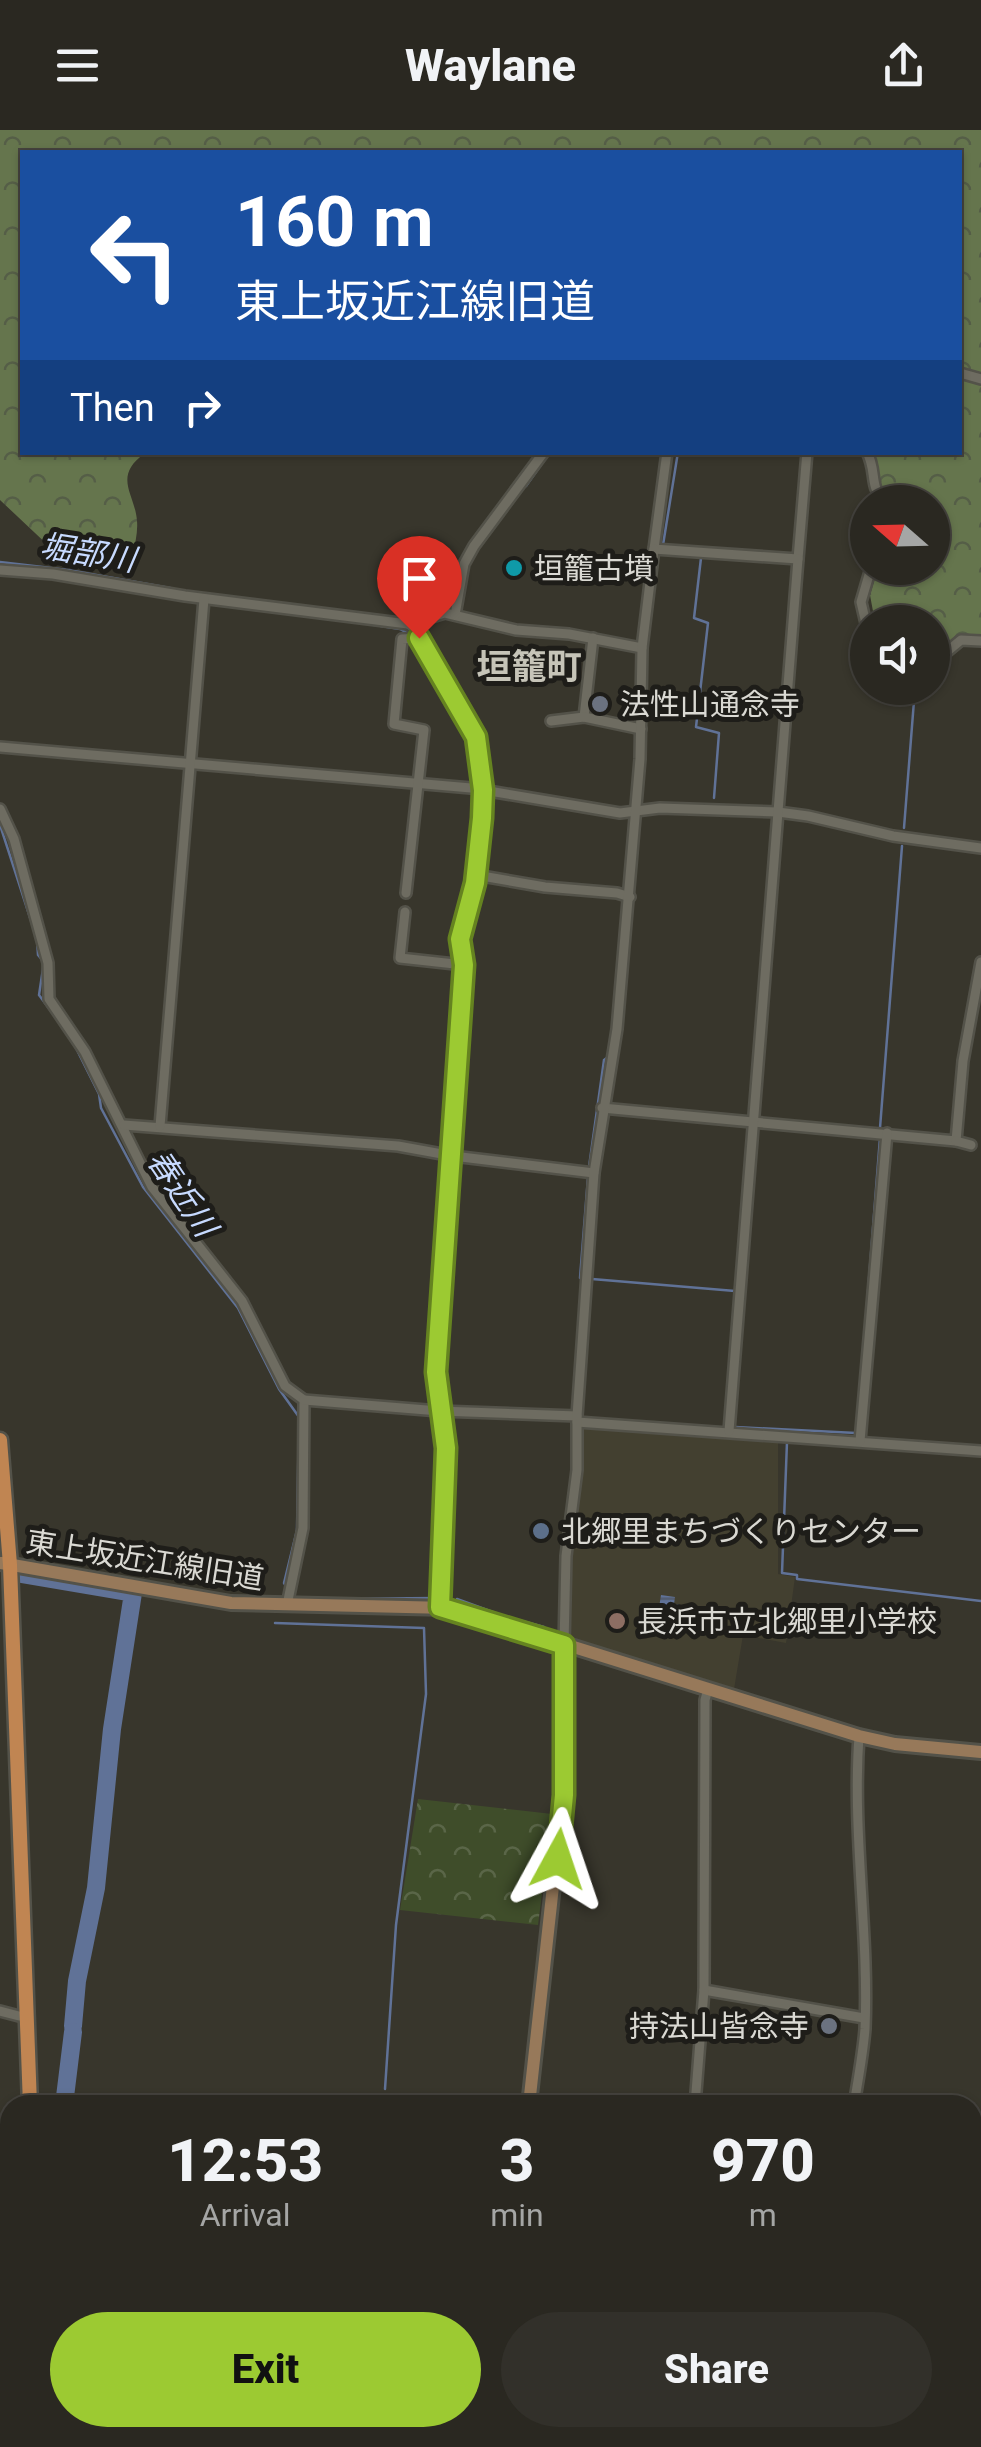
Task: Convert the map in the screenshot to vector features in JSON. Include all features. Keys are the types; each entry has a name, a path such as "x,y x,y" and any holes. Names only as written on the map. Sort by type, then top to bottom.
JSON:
{"main road":[{"path":"0,1440 2,1560 30,2095"},
{"path":"10,1704 21,2095"}],"street":[{"path":"455,615 464,564 542,455"},
{"path":"529,2095 564,1795 566,1556 576,1470 594,1173 618,1029 642,729 642,648 667,455"},
{"path":"729,1431 808,455"},
{"path":"868,455 872,485"},
{"path":"654,549 798,560"},
{"path":"0,570 54,574 408,624 435,614 455,615 516,630 544,630 642,648"},
{"path":"160,1126 204,598"},
{"path":"408,624 416,630 476,737 483,790 476,875 460,939 464,965 437,1356 439,1411 446,1448 440,1607"},
{"path":"406,893 424,730 394,724 402,640 419,638"},
{"path":"584,717 594,638"},
{"path":"950,649 961,640 981,641"},
{"path":"551,721 584,717 642,729"},
{"path":"0,748 483,790 583,809 635,813 660,808 778,808 894,836 981,848"},
{"path":"0,809 14,839 48,962 49,999 78,1040 152,1187 242,1301 285,1386 304,1400 981,1451"},
{"path":"476,875 627,896"},
{"path":"405,912 400,958 464,965"},
{"path":"956,1141 963,1060 977,1001 981,962"},
{"path":"602,1108 886,1133 971,1145"},
{"path":"124,1125 398,1146 594,1173"},
{"path":"860,1441 886,1133"},
{"path":"288,1605 303,1528 304,1400"},
{"name":"東上坂近江線旧道","path":"2,1560 231,1603 440,1607 859,1736 895,1744 981,1752"},
{"path":"696,2095 704,1990 708,1690"},
{"path":"855,2095 864,2018 860,1837 855,1801 859,1736"},
{"path":"704,1990 864,2018"},
{"path":"0,2011 18,2016"}],"shaded area":[{"path":"582,1426 778,1441 778,1574 795,1577 786,1643 743,1635 734,1689 574,1640 570,1633 572,1568"}],"green space":[{"path":"0,130 981,130 981,636 958,635 950,641 950,605 872,605 870,595 873,585 950,585 950,485 881,485 875,455 962,455 962,150 20,150 20,455 143,455 127,478 137,521 133,554 121,564 100,567 77,563 73,556 52,549 0,500"},
{"path":"418,1799 552,1814 538,1925 400,1910"}],"water":[{"path":"661,1595 675,1597 674,1604 694,1607 691,1625 657,1620"}],"waterway":[{"path":"526,486 548,455"},
{"path":"678,455 663,545 702,550"},
{"path":"701,558 694,618 708,623 696,727 719,733 714,798"},
{"name":"堀部川","path":"0,562 170,588"},
{"name":"堀部川","path":"178,599 199,603"},
{"path":"211,604 244,608"},
{"path":"356,622 400,629 411,635"},
{"path":"431,648 473,712 483,755"},
{"path":"904,828 914,705"},
{"path":"484,768 492,787"},
{"path":"661,804 728,806"},
{"path":"791,809 856,823"},
{"name":"春近川","path":"0,825 37,939 38,955 44,962 39,995 57,1019"},
{"path":"953,840 981,843"},
{"path":"880,1128 902,846"},
{"name":"春近川","path":"73,1042 99,1094 101,1108 143,1187 238,1308 279,1389 299,1417 297,1530 286,1586"},
{"path":"589,1167 604,1060 608,1057"},
{"path":"861,1381 880,1138"},
{"path":"580,1278 588,1177"},
{"path":"592,1279 735,1291"},
{"path":"725,1424 728,1392"},
{"path":"735,1427 856,1433"},
{"path":"787,1442 782,1573 797,1575 797,1579 981,1601"},
{"path":"21,1574 133,1593 112,1729 96,1888 77,1981 73,2026"},
{"name":"春近川","path":"322,1599 439,1598"},
{"name":"春近川","path":"457,1599 501,1615"},
{"name":"春近川","path":"511,1618 544,1627"},
{"path":"275,1623 424,1628 426,1694 396,1925 385,2089"},
{"path":"883,1735 915,1740"},
{"path":"65,2095 73,2032"}],"place":[{"name":"垣籠古墳","path":"514,568"},
{"name":"法性山通念寺","path":"600,704"},
{"name":"北郷里まちづくりセンター","path":"541,1531"},
{"name":"長浜市立北郷里小学校","path":"617,1621"},
{"name":"持法山皆念寺","path":"829,2026"}],"district":[{"name":"垣籠町","path":"529,667"}],"route":[{"path":"419,638 476,737 483,790 475,883 460,939 464,965 436,1372 446,1448 440,1607 564,1645 564,1795 558,1859"}]}
